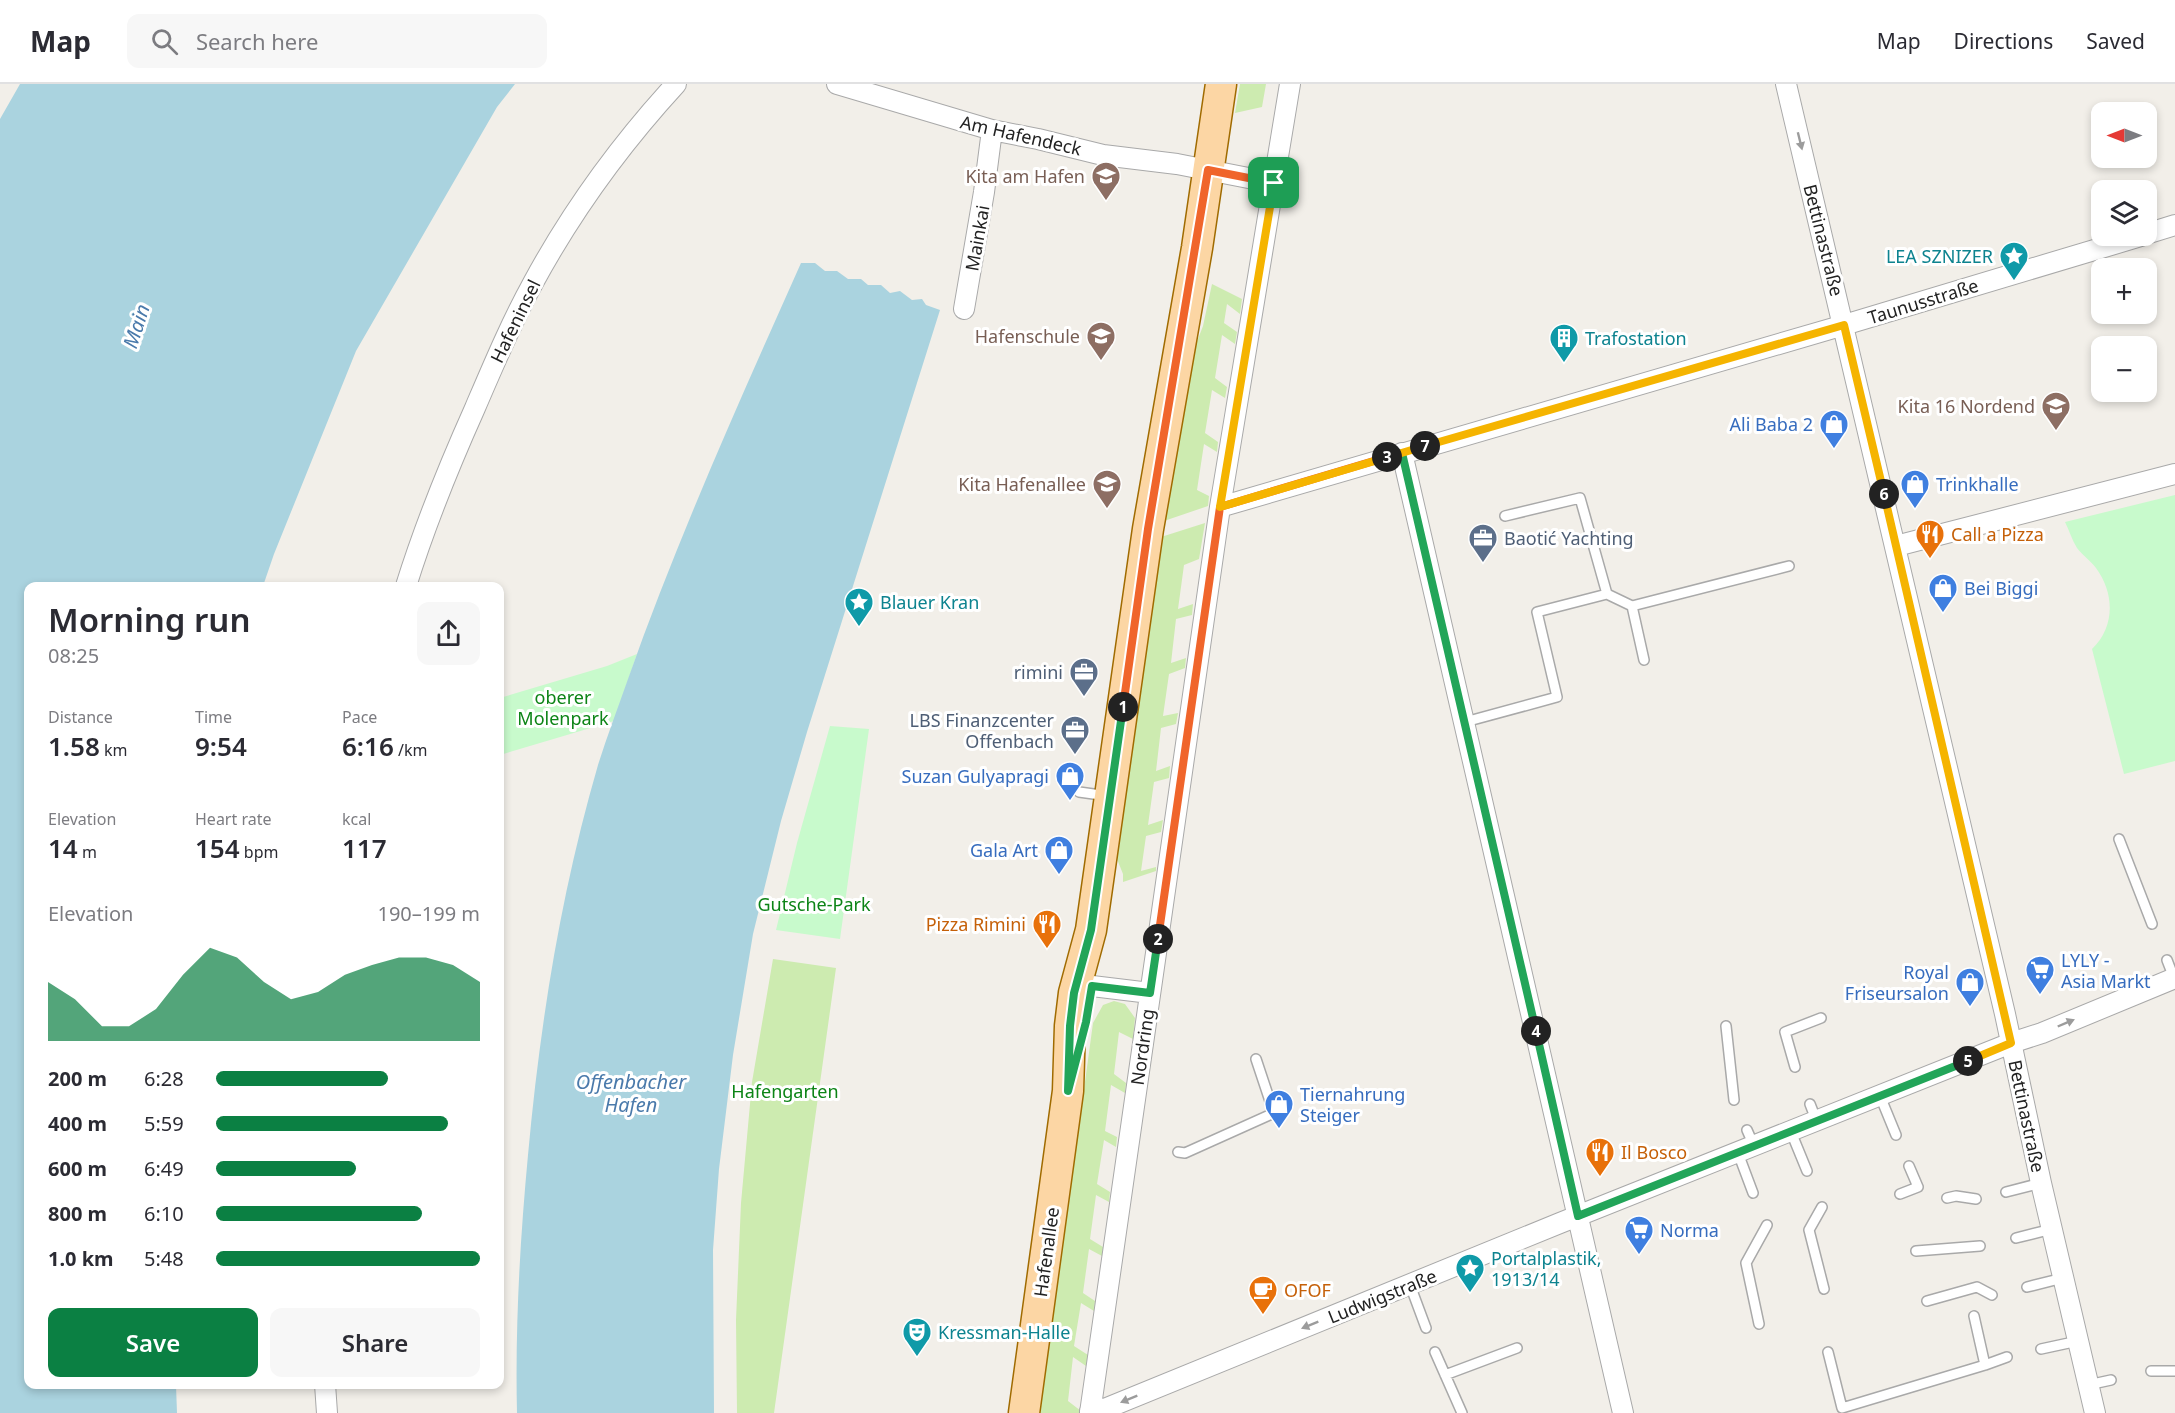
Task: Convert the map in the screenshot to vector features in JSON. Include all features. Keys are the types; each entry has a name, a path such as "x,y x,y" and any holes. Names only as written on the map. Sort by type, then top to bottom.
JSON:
{"main road":[{"name":"Hafenallee","path":"1024,1413 1068,1091 1070,1026 1074,993 1091,930 1148,529 1221,84"},
{"name":"Hafenallee","path":"1068,1091 1086,1022 1092,986 1094,960 1091,930"}],"street":[{"name":"Hafeninsel","path":"407,582 446,475 531,286 569,220 592,186 638,126 676,84"},
{"name":"Am Hafendeck","path":"837,84 992,130 1103,155 1159,161 1208,170"},
{"name":"Nordring","path":"1090,1412 1135,1146 1150,993 1220,507 1290,84"},
{"name":"Bettinastraße","path":"1786,84 1896,546 2095,1413"},
{"name":"Mainkai","path":"964,309 992,130"},
{"path":"1208,170 1274,183"},
{"path":"2157,231 2175,225"},
{"name":"Taunusstraße","path":"1220,507 2108,246"},
{"path":"1402,453 1623,1413"},
{"path":"1896,546 2175,474"},
{"name":"Ludwigstraße","path":"1090,1412 1107,1408 1578,1216 1746,1143 1791,1132 1814,1113 1880,1096 2011,1043 2042,1033 2174,978"},
{"path":"1092,986 1150,993"},
{"path":"325,1389 327,1413"}],"lane":[{"path":"1505,516 1580,498 1607,594"},
{"path":"1465,722 1557,697 1536,612 1607,594 1632,606 1789,566"},
{"path":"1632,606 1644,660"},
{"path":"1079,792 1110,796"},
{"path":"2119,839 2152,924"},
{"path":"2167,960 2174,978"},
{"path":"1795,1067 1785,1032 1821,1018"},
{"path":"1726,1026 1734,1100"},
{"path":"1178,1152 1185,1153 1274,1113 1256,1059"},
{"path":"1880,1096 1896,1135"},
{"path":"1791,1132 1807,1172"},
{"path":"1746,1143 1753,1193"},
{"path":"1900,1194 1918,1187 1909,1166"},
{"path":"2006,1192 2041,1183"},
{"path":"1947,1198 1956,1196 1976,1199"},
{"path":"1822,1207 1809,1230 1824,1289"},
{"path":"1759,1324 1746,1263 1767,1225"},
{"path":"2016,1238 2052,1229"},
{"path":"1916,1251 1980,1246"},
{"path":"2027,1287 2064,1278"},
{"path":"1410,1284 1426,1328"},
{"path":"1927,1301 1977,1287 1992,1295"},
{"path":"1974,1316 1985,1365"},
{"path":"2042,1349 2078,1341"},
{"path":"1445,1375 1517,1348"},
{"path":"1435,1352 1462,1413"},
{"path":"1828,1352 1842,1408 2007,1357"},
{"path":"2151,1371 2175,1371"},
{"path":"2088,1385 2111,1380"}],"green space":[{"path":"1240,84 1266,84 1262,107 1235,113"},
{"path":"1212,284 1242,299 1240,314 1227,304 1224,323 1237,332 1235,344 1222,335 1215,378 1227,387 1225,398 1212,390 1205,433 1218,442 1217,452 1204,444 1197,490 1209,496 1208,506 1164,521 1191,357 1203,326"},
{"path":"2175,495 2175,761 2124,774 2092,649 2100,640 2108,621 2110,610 2107,589 2094,565 2077,548 2065,522"},
{"path":"1205,523 1199,559 1184,565 1178,609 1193,604 1192,615 1176,619 1171,663 1186,658 1185,668 1169,674 1163,716 1178,713 1176,724 1161,728 1156,771 1170,766 1169,778 1154,782 1148,825 1163,820 1161,832 1146,836 1141,871 1156,867 1156,871 1123,882 1123,874 1117,859 1119,836 1161,537"},
{"name":"oberer Molenpark","path":"637,654 614,721 504,754 504,697 607,666"},
{"name":"Gutsche-Park","path":"830,726 869,729 840,939 776,930 797,843"},
{"name":"Hafengarten","path":"773,959 836,968 774,1413 737,1413 736,1320 741,1203 752,1082"},
{"path":"1114,1001 1125,1004 1135,1018 1133,1039 1119,1032 1114,1074 1126,1083 1125,1093 1111,1085 1105,1131 1117,1137 1116,1147 1104,1140 1097,1184 1110,1192 1109,1202 1096,1195 1090,1239 1103,1247 1102,1256 1089,1249 1083,1293 1095,1301 1094,1311 1081,1303 1074,1346 1088,1355 1086,1366 1073,1357 1068,1401 1081,1413 1040,1413 1093,1023 1103,1005"}],"water":[{"name":"Main","path":"20,84 515,84 497,107 356,351 264,582 24,582 24,1389 176,1389 177,1413 0,1413 0,119"},
{"name":"Offenbacher Hafen","path":"801,263 815,263 825,271 837,271 848,279 861,279 868,285 881,285 890,293 900,291 912,300 922,299 926,305 940,310 807,732 781,821 753,934 733,1055 719,1169 713,1250 714,1413 517,1413 519,1284 533,1106 554,958 573,861 598,765 647,626 710,469"}],"place":[{"name":"Kita am Hafen","path":"1106,202"},
{"name":"LEA SZNIZER","path":"2014,282"},
{"name":"Hafenschule","path":"1101,362"},
{"name":"Trafostation","path":"1564,364"},
{"name":"Kita 16 Nordend","path":"2056,432"},
{"name":"Ali Baba 2","path":"1834,450"},
{"name":"Kita Hafenallee","path":"1107,510"},
{"name":"Trinkhalle","path":"1915,510"},
{"name":"Call a Pizza","path":"1930,560"},
{"name":"Baotić Yachting","path":"1483,564"},
{"name":"Bei Biggi","path":"1943,614"},
{"name":"Blauer Kran","path":"859,628"},
{"name":"rimini","path":"1084,698"},
{"name":"LBS Finanzcenter Offenbach","path":"1075,756"},
{"name":"Suzan Gulyapragi","path":"1070,802"},
{"name":"Gala Art","path":"1059,876"},
{"name":"Pizza Rimini","path":"1047,950"},
{"name":"LYLY - Asia Markt","path":"2040,996"},
{"name":"Royal Friseursalon","path":"1970,1008"},
{"name":"Tiernahrung Steiger","path":"1279,1130"},
{"name":"Il Bosco","path":"1600,1178"},
{"name":"Norma","path":"1639,1256"},
{"name":"Portalplastik, 1913/14","path":"1470,1294"},
{"name":"OFOF","path":"1263,1316"},
{"name":"Kressman-Halle","path":"917,1358"}],"route":[{"path":"1274,183 1208,170 1197,248 1148,529 1091,930 1074,993 1070,1026 1068,1091 1086,1022 1092,986 1150,993 1220,507 1402,453 1578,1216 2011,1043 1844,325 1321,476 1220,507 1274,183"}]}
